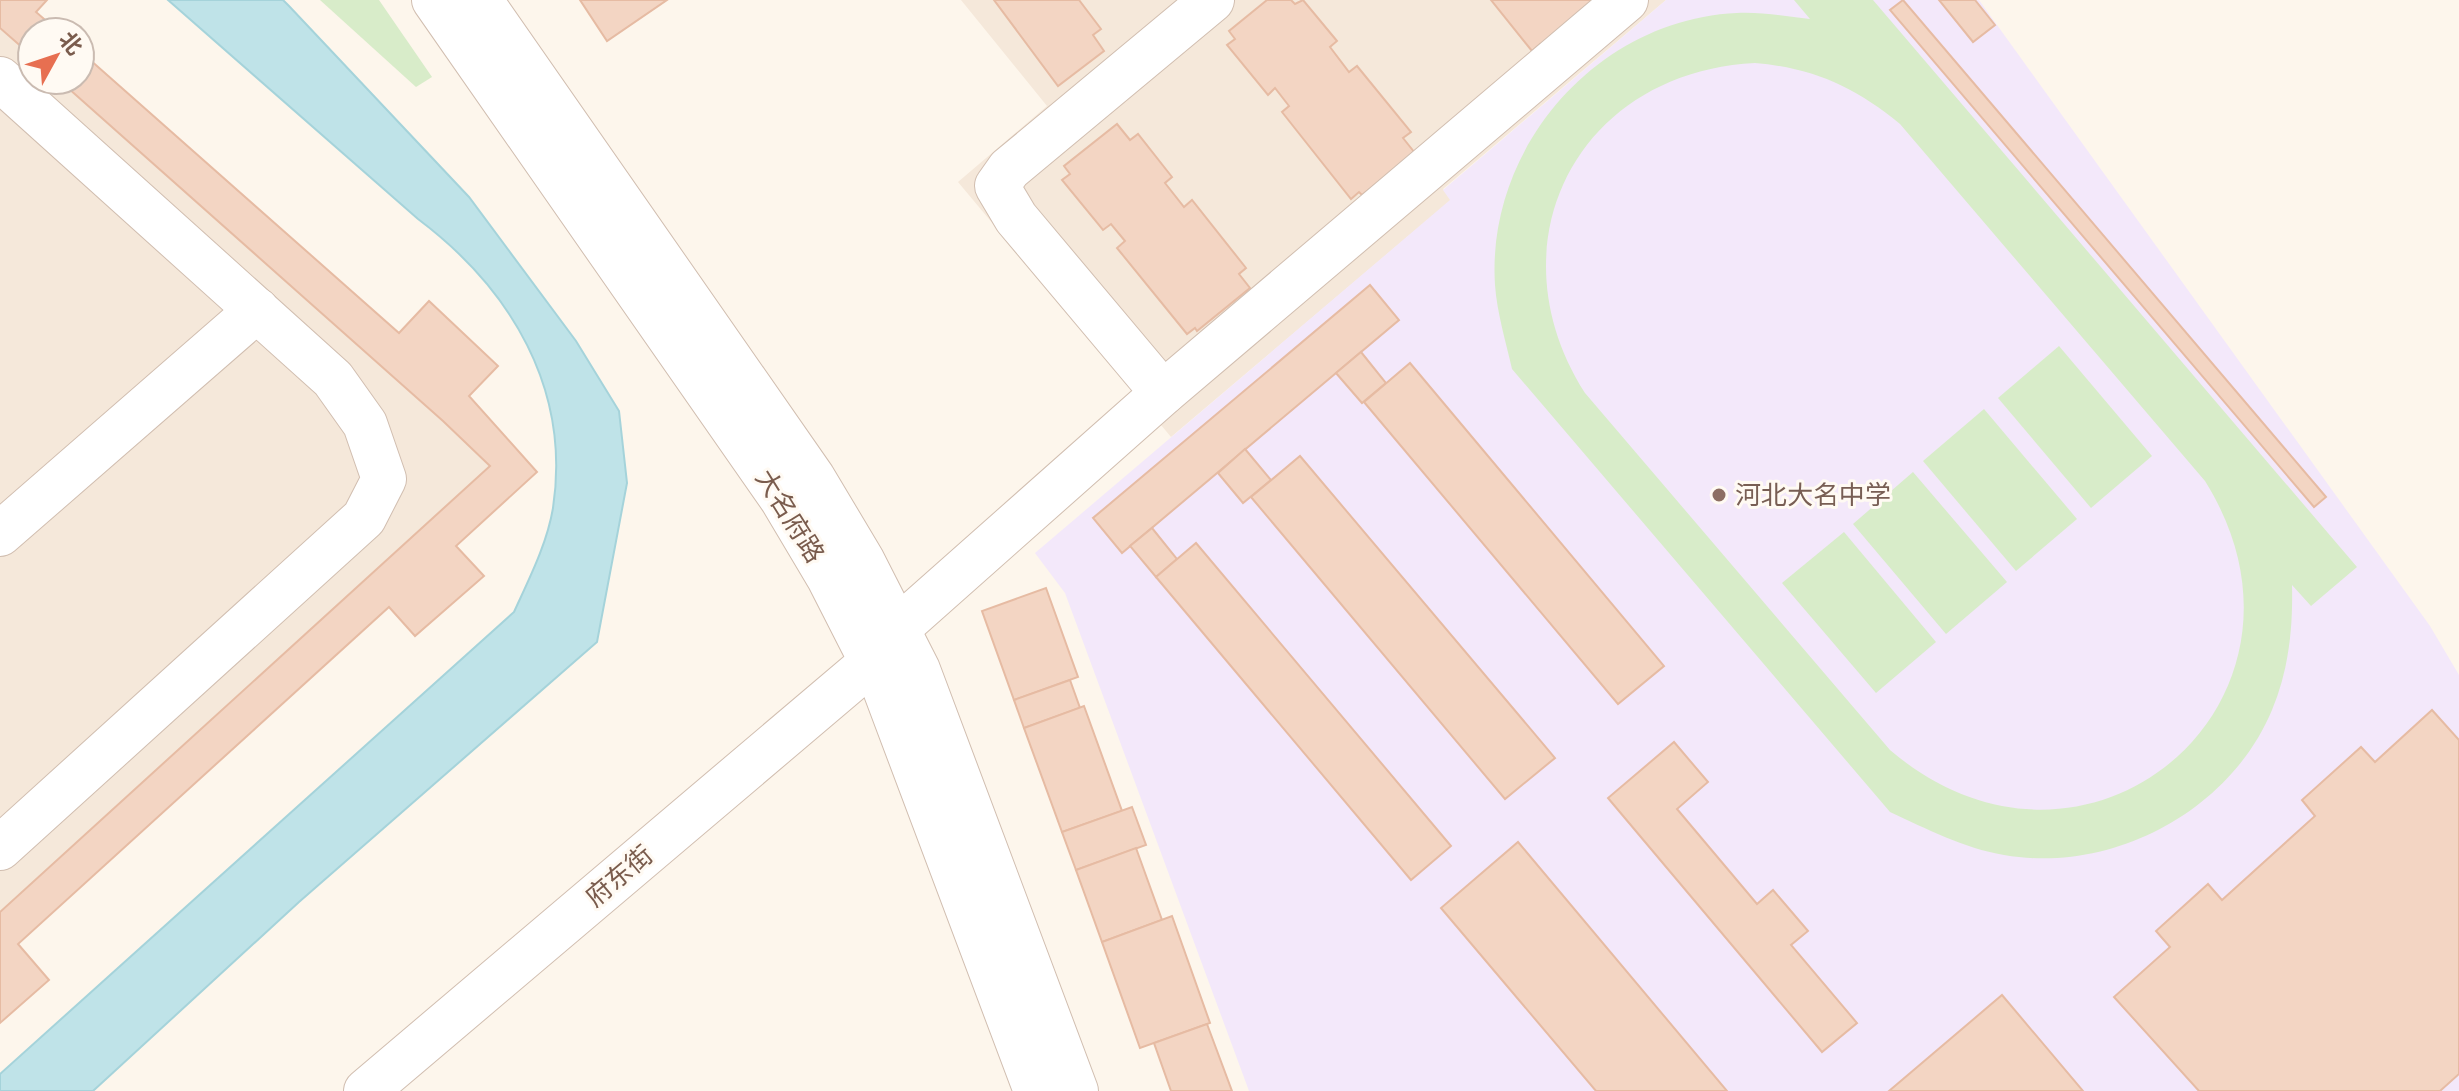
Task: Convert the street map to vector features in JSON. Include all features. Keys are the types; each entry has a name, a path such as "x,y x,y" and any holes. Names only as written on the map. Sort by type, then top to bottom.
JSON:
{"street":[{"name":"大名府路","path":"434,0 782,499 829,578 885,645 918,670 1076,1091"},
{"name":"大名府路","path":"480,0 813,478 885,645 883,684 1036,1091"},
{"path":"1163,393 1016,218 997,186 1009,169 1212,0"},
{"name":"府东街","path":"366,1091 885,645 1163,393 1626,0"},
{"path":"0,79 333,379 365,424 384,479 364,518 0,848"},
{"path":"0,534 257,310"}],"shaded area":[{"path":"961,0 1666,0 1443,189 1451,200 1171,437 958,182 1047,106"},
{"name":"河北大名中学","path":"1666,0 1979,0 2430,626 2459,675 2459,1091 1249,1091 1065,593 1035,553 1450,200 1443,190"},
{"path":"0,28 16,42 16,96 77,96 490,466 0,912"}],"green space":[{"path":"320,0 379,0 432,77 416,87"},
{"path":"1794,0 1873,0 2357,567 2311,606 2292,585 2291,633 2286,664 2272,710 2253,746 2228,778 2197,805 2163,828 2125,844 2086,855 2045,858 2004,855 1960,843 1890,812 1512,369 1496,296 1497,234 1509,185 1531,140 1560,100 1597,65 1639,39 1686,21 1737,13 1810,19","holes":["1755,63 1815,75 1850,90 1900,124 2205,481 2239,562 2241,639 2217,707 2173,761 2112,796 2042,810 1966,796 1890,750 1585,393 1558,336 1546,280 1550,225 1568,176 1598,132 1640,97 1693,74"]},
{"path":"2059,346 2152,456 2091,508 1998,398"},
{"path":"1984,409 2077,519 2016,571 1923,461"},
{"path":"1913,472 2007,582 1946,634 1853,524"},
{"path":"1844,532 1936,642 1876,693 1782,583"}],"water":[{"path":"168,0 283,0 289,6 469,197 576,341 619,411 627,483 597,642 299,902 93,1091 0,1091 0,1074 514,612 542,548 553,508 556,464 553,422 543,383 527,345 481,277 451,247"}],"building":[{"path":"0,0 47,0 36,12 41,16 16,16 16,42 0,28"},
{"path":"580,0 667,0 607,41"},
{"path":"994,0 1079,0 1101,29 1093,35 1104,51 1058,86"},
{"path":"1267,0 1291,0 1295,4 1303,0 1337,41 1330,47 1349,72 1357,66 1411,132 1403,138 1415,153 1362,195 1359,192 1351,199 1282,112 1289,106 1275,88 1268,95 1227,45 1235,39 1229,31"},
{"path":"1491,0 1592,0 1595,5 1542,47 1540,44 1532,51"},
{"path":"1903,0 2326,497 2314,507 1890,10"},
{"path":"1939,0 1975,0 1995,25 1973,42"},
{"path":"96,65 399,333 429,301 498,366 469,396 537,472 456,546 484,576 415,636 389,607 18,944 49,980 0,1023 0,912 490,466 77,96 96,96"},
{"path":"1117,124 1130,140 1138,134 1172,177 1165,183 1184,207 1192,200 1246,268 1239,274 1250,288 1197,331 1195,328 1187,334 1117,248 1125,241 1111,224 1103,230 1062,180 1070,174 1064,166"},
{"path":"1370,285 1399,320 1122,553 1093,518"},
{"path":"1361,352 1386,383 1362,403 1336,373"},
{"path":"1410,363 1664,666 1618,704 1364,402"},
{"path":"1245,449 1271,480 1243,503 1218,473"},
{"path":"1300,456 1555,758 1505,799 1251,497"},
{"path":"1152,528 1177,559 1156,577 1130,546"},
{"path":"1196,543 1451,846 1411,880 1156,577"},
{"path":"1046,588 1078,677 1014,700 982,611"},
{"path":"1070,680 1080,708 1024,728 1014,700"},
{"path":"1084,706 1122,811 1062,832 1024,728"},
{"path":"2432,710 2459,740 2459,1074 2440,1091 2199,1091 2114,997 2170,947 2156,931 2208,884 2222,900 2315,816 2302,800 2361,747 2375,762"},
{"path":"1674,742 1708,782 1677,809 1757,904 1773,890 1808,931 1791,945 1857,1023 1822,1052 1608,798"},
{"path":"1132,807 1146,845 1076,870 1062,832"},
{"path":"1518,842 1727,1091 1596,1091 1441,908"},
{"path":"1136,848 1162,920 1102,942 1076,870"},
{"path":"1172,916 1210,1023 1140,1048 1102,942"},
{"path":"2002,995 2083,1091 1889,1091"},
{"path":"1207,1024 1232,1091 1171,1091 1154,1043"}],"place":[{"name":"河北大名中学","path":"1719,495"}]}
